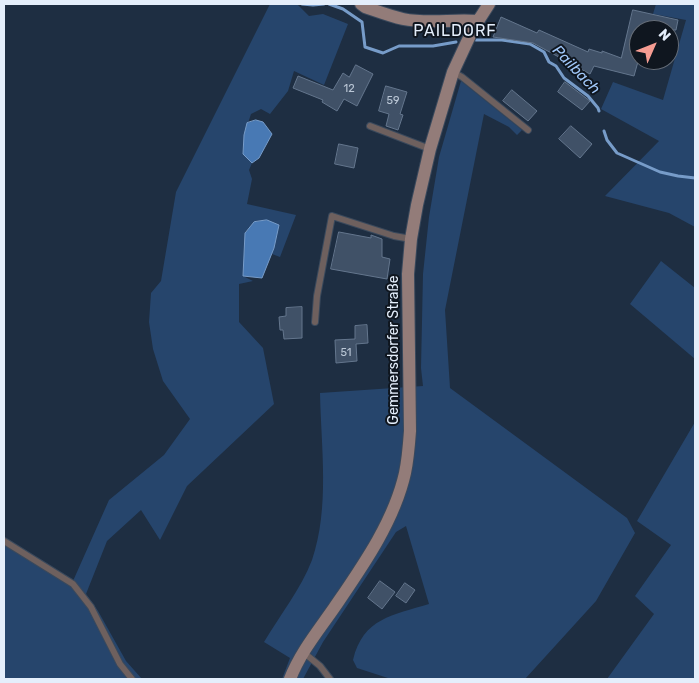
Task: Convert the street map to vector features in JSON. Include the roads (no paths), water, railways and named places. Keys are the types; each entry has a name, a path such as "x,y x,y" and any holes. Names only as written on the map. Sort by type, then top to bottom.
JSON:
{"main road":[{"path":"361,4 403,19 478,21"},
{"name":"Gemmersdorfer Straße","path":"290,679 303,652 366,560 392,510 405,473 410,431 408,274 411,239 417,205 430,149 453,72 461,52 489,4"}],"lane":[{"path":"453,72 462,77 528,130"},
{"path":"370,126 430,149"},
{"path":"315,322 317,296 332,216 394,236 411,239"},
{"path":"4,542 73,584 90,607 120,664 132,679"},
{"path":"303,652 320,666 330,679"}],"waterway":[{"name":"Pailbach","path":"302,4 324,4"},
{"name":"Pailbach","path":"329,4 343,9 362,22 365,47 383,53 399,46 433,46 456,42"},
{"name":"Pailbach","path":"476,40 502,40 530,44 544,52 549,62 556,66 564,78 588,96 599,111"},
{"name":"Pailbach","path":"604,131 607,140 617,153 660,172 695,178"}],"district":[{"name":"PAILDORF","path":"455,31"}]}
